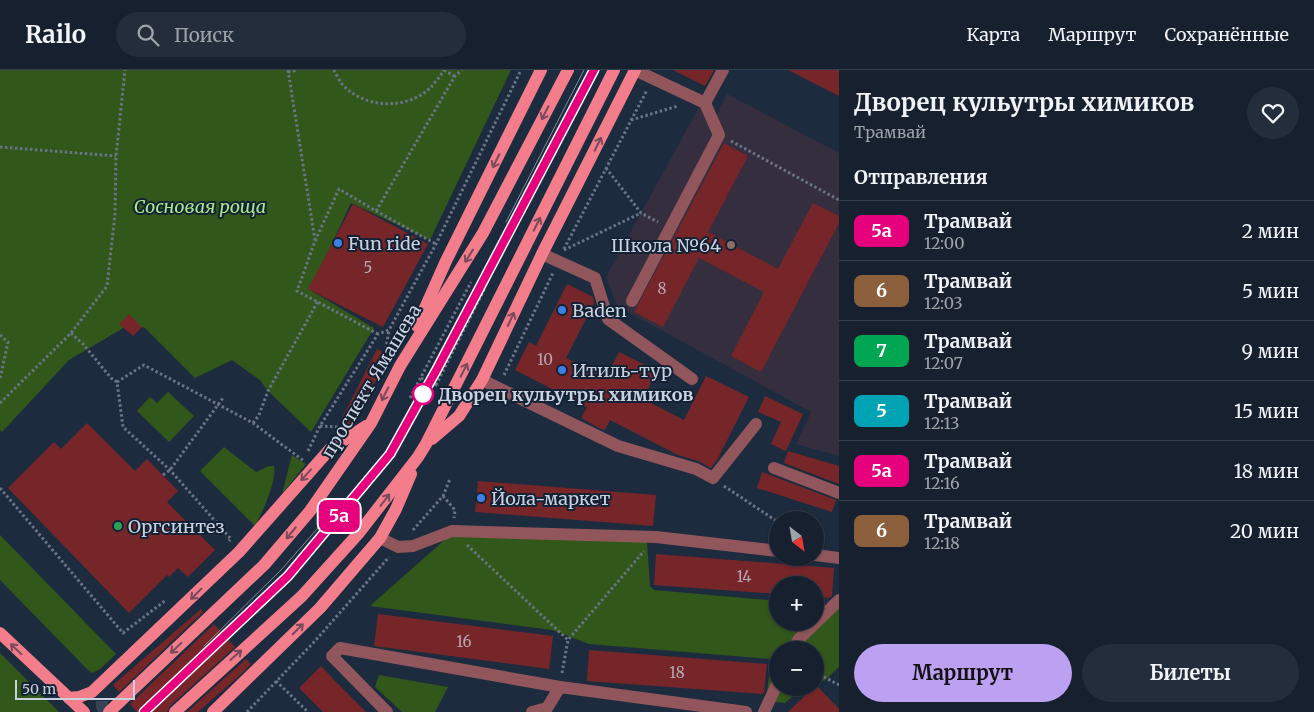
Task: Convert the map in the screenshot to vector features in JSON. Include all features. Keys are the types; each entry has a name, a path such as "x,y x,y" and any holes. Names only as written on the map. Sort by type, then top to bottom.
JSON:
{"main road":[{"path":"400,366 446,261 541,70"},
{"name":"проспект Ямашева","path":"108,712 264,565 310,511 371,422 400,366 484,233 568,70"},
{"path":"175,712 302,596 358,534 418,457 614,70"},
{"path":"426,444 459,416 482,380 542,254 635,70"},
{"path":"68,698 79,697 92,692 239,552 309,465 371,422"},
{"path":"217,711 320,608 380,538 396,509 418,457"},
{"path":"0,634 84,712"}],"lane":[{"path":"632,300 719,135 701,101 635,70"},
{"path":"701,101 723,70"},
{"path":"542,254 595,278 608,319 692,379"},
{"path":"482,380 618,446 696,469 713,478 756,424"},
{"path":"774,468 839,493"},
{"path":"380,538 398,547 413,546 452,531 656,537 769,550"},
{"path":"824,556 839,558"},
{"path":"798,641 839,600"},
{"path":"387,712 332,656 340,648 560,687 746,712"},
{"path":"532,712 550,710 560,687"},
{"path":"764,712 771,696"}],"path":[{"path":"0,403 71,333 107,286 115,214 116,156 125,70"},
{"path":"298,70 288,71 315,240"},
{"path":"334,70 342,84 361,98 384,104 408,101 429,89 444,70 455,76"},
{"path":"376,212 455,76 462,70"},
{"path":"386,354 389,330 436,244 521,70"},
{"path":"497,388 564,250 653,78"},
{"path":"630,120 701,101"},
{"path":"719,135 839,200"},
{"path":"0,147 116,156"},
{"path":"606,168 640,213 670,228"},
{"path":"378,334 297,291 315,240 339,190 436,244"},
{"path":"564,250 640,213"},
{"path":"410,398 471,282"},
{"path":"421,378 435,386 485,288"},
{"path":"253,423 259,415 268,391 318,301"},
{"path":"117,382 144,364 253,423 309,465 312,441 320,426 378,334 389,330"},
{"path":"71,333 83,344 111,378 117,382 123,427 170,470 231,539 225,545"},
{"path":"0,335 8,342 0,379"},
{"path":"162,475 170,470 223,398"},
{"path":"320,426 346,428"},
{"path":"713,478 769,516"},
{"path":"246,712 314,641 443,496 450,479"},
{"path":"0,488 123,633 167,599"},
{"path":"443,496 455,510 452,531 568,640"},
{"path":"560,687 568,640 656,537"},
{"path":"824,677 839,685"},
{"path":"276,681 308,712"}],"shaded area":[{"name":"Школа №64","path":"727,94 839,153 839,456 796,444 811,412 617,306 606,277 699,107 716,116"}],"green space":[{"name":"Сосновая роща","path":"0,70 511,70 430,240 351,203 310,290 374,328 311,432 268,391 260,380 232,360 195,378 145,328 130,324 69,360 2,432 0,430"},
{"path":"168,392 194,416 169,442 137,411 150,397 157,403"},
{"path":"224,447 256,472 269,466 274,466 271,488 255,526 200,471"},
{"path":"292,455 306,464 282,494"},
{"path":"0,535 116,654 100,669 92,673 87,669 0,580"},
{"path":"450,535 647,541 650,586 654,590 769,600 769,631 824,631 824,605 828,606 839,596 839,667 824,681 824,641 769,641 769,659 589,644 552,630 370,606"},
{"path":"0,653 59,712 0,712"},
{"path":"379,675 448,687 435,712 402,712 375,687"},
{"path":"769,676 769,696 793,696 785,703 766,701"}],"building":[{"path":"673,70 714,70 705,86"},
{"path":"788,70 839,70 839,96"},
{"path":"724,143 748,156 708,232 778,269 813,203 839,216 839,223 761,372 731,356 764,292 699,258 663,327 634,312"},
{"path":"353,204 428,244 383,327 308,289"},
{"path":"567,284 593,297 594,303 566,358 606,378 619,352 657,371 643,399 684,420 706,376 749,397 717,460 711,468 698,461 678,455 610,420 605,430 599,428 581,418 587,407 515,370 529,342 536,346"},
{"path":"129,314 142,327 133,336 119,324"},
{"path":"377,349 389,355 353,425 350,427 340,422"},
{"path":"765,396 803,414 786,451 771,444 781,422 758,412"},
{"name":"Оргсинтез","path":"87,423 135,471 147,459 178,491 167,502 215,550 188,577 178,568 169,577 167,575 129,613 8,488 54,442 61,449"},
{"path":"788,451 839,466 839,484 784,463"},
{"path":"762,472 836,500 832,512 757,488"},
{"path":"478,481 656,495 653,526 475,512"},
{"path":"656,554 769,563 769,566 834,568 832,596 829,598 824,598 824,576 769,576 769,593 654,585"},
{"path":"201,609 203,612 119,692 113,685"},
{"path":"378,614 553,636 549,669 374,646"},
{"path":"214,624 235,647 170,706 167,712 137,712 130,704"},
{"path":"589,650 767,664 764,692 763,694 587,681"},
{"path":"246,659 251,664 239,676 198,712 187,712"},
{"path":"321,666 366,712 323,712 299,688"},
{"path":"824,693 839,709 839,712 788,712 805,696 824,696"}],"tunnel":[{"path":"102,701 102,707 107,712"}],"tram line":[{"path":"506,222 584,70"},
{"path":"144,712 288,576 390,454 437,369 594,70"},
{"name":"5а","path":"144,712 288,576 390,454 437,369 594,70"},
{"path":"204,646 281,570 340,503"}],"place":[{"name":"Fun ride","path":"338,243"},
{"name":"Школа №64","path":"731,245"},
{"name":"Baden","path":"562,310"},
{"name":"Итиль-тур","path":"562,370"},
{"name":"Дворец кульутры химиков","path":"423,394"},
{"name":"Йола-маркет","path":"481,498"},
{"name":"Оргсинтез","path":"118,526"}]}
